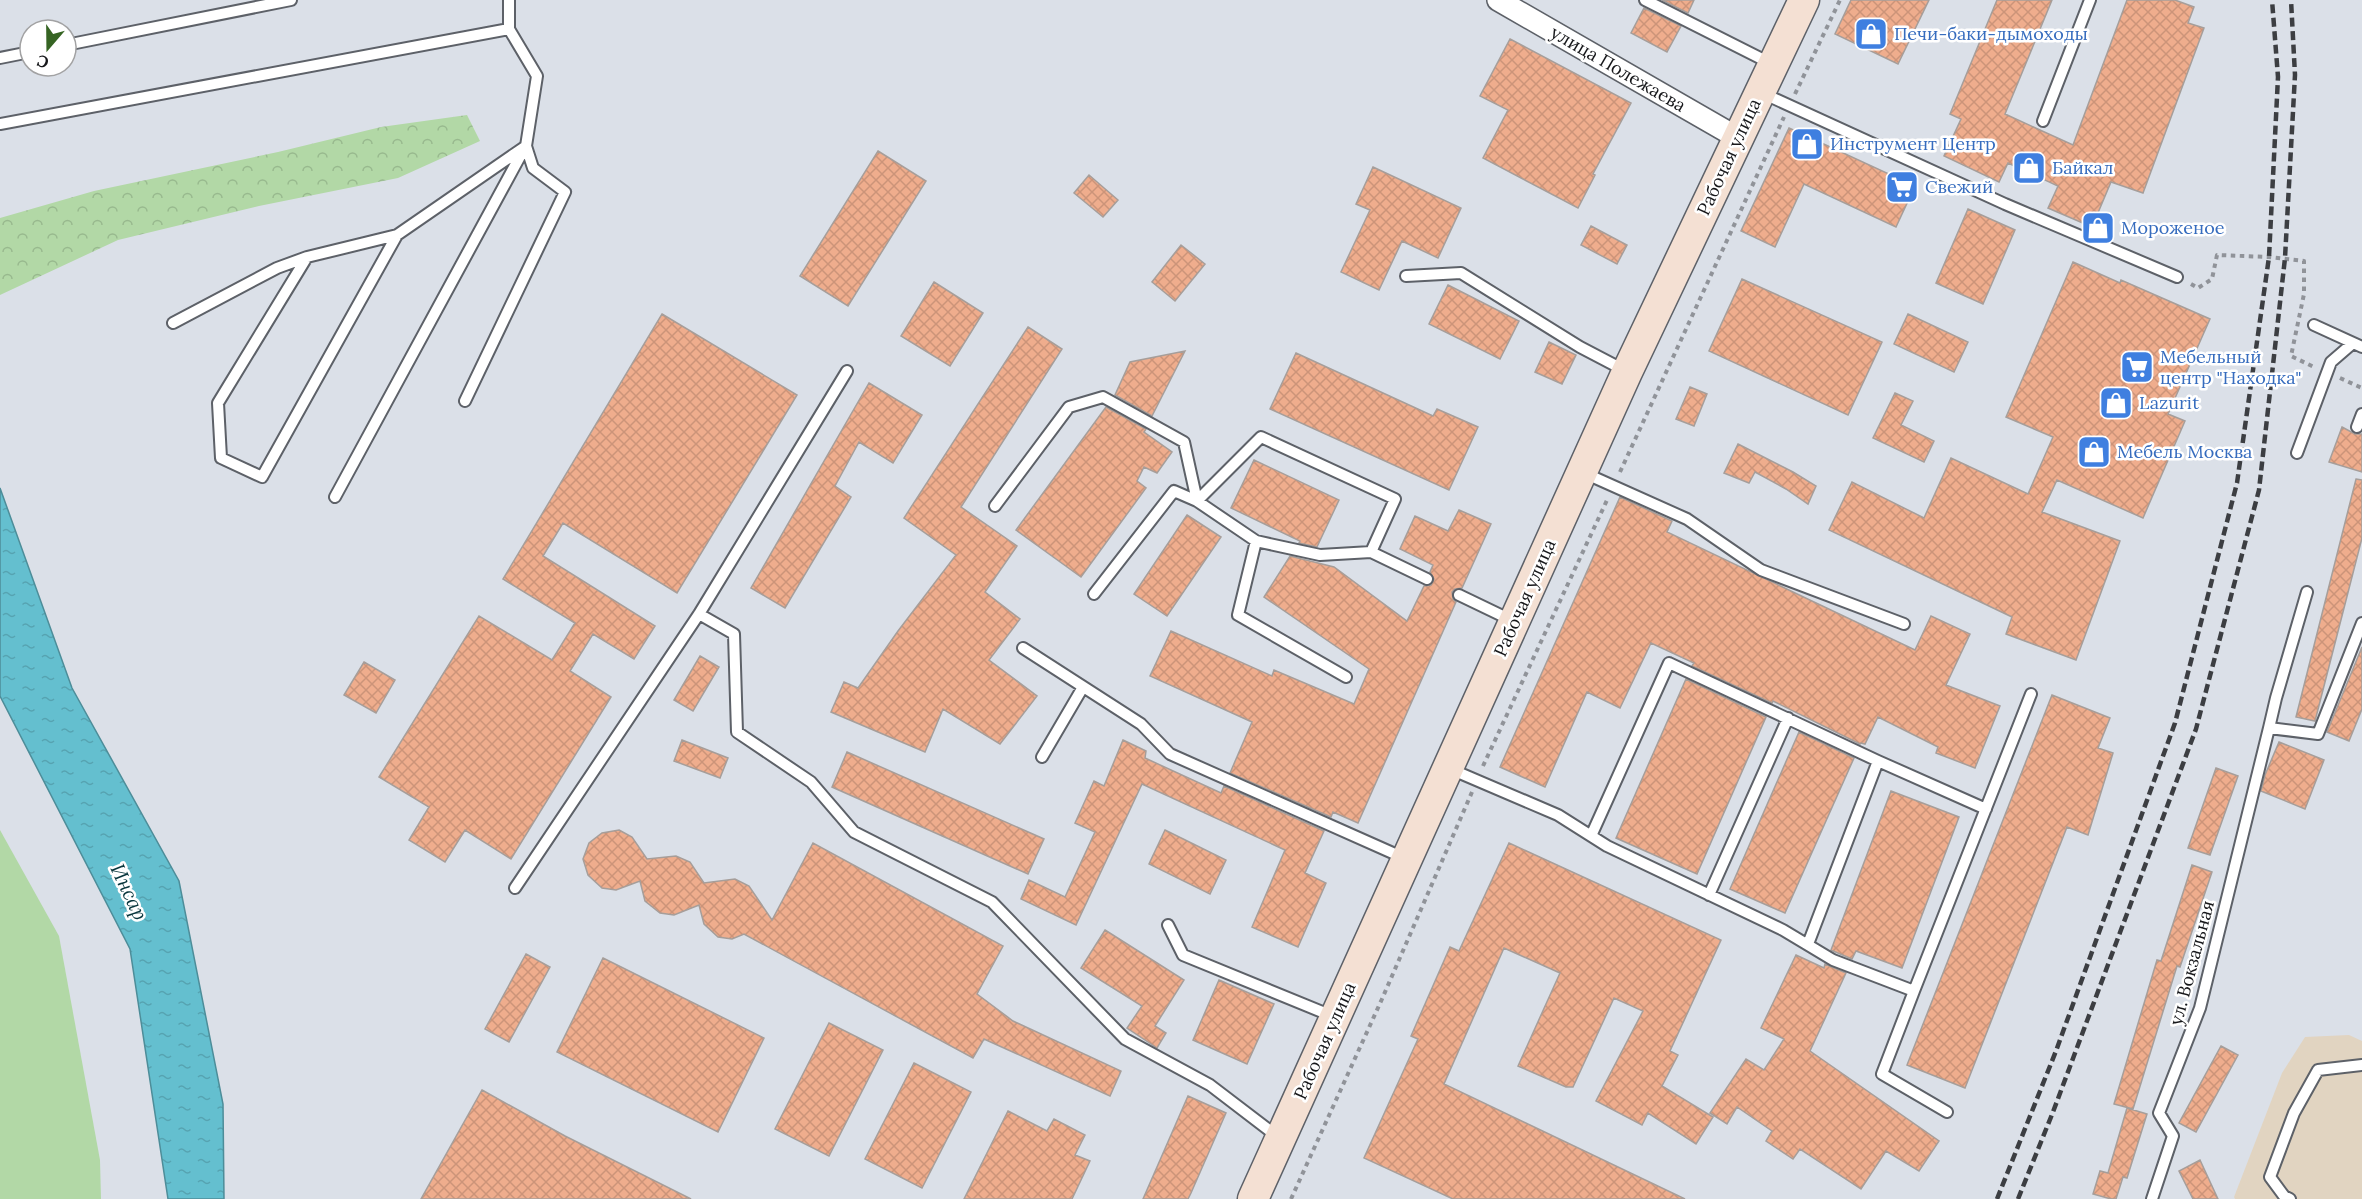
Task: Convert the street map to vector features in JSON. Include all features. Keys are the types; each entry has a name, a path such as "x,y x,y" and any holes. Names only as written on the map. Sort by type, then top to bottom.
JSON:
{"street":[{"name":"улица Полежаева","path":"1498,0 1738,138"},
{"name":"Рабочая улица","path":"1253,1199 1627,372 1804,0"}],"lane":[{"path":"78,43 291,0"},
{"path":"335,497 526,146 537,76 509,29 508,0"},
{"path":"1645,0 1773,65"},
{"path":"2043,121 2090,0"},
{"path":"0,124 509,29"},
{"path":"0,58 18,54"},
{"path":"1760,92 2005,204 2176,277"},
{"path":"173,323 277,267 307,257 397,235 526,146"},
{"path":"465,401 565,192 533,168 526,146"},
{"path":"307,257 218,403 221,458 262,477 397,235"},
{"path":"1407,276 1461,273 1580,347 1627,372"},
{"path":"2314,326 2357,345"},
{"path":"2297,453 2331,362 2357,345"},
{"path":"515,888 699,614 847,371"},
{"path":"994,506 1069,407 1103,397 1184,442 1197,501"},
{"path":"2357,427 2362,414"},
{"path":"1197,501 1261,437 1395,499 1371,552"},
{"path":"1582,472 1687,519 1761,570 1904,624"},
{"path":"1094,594 1174,491 1197,501 1257,541 1320,555 1371,552 1427,579"},
{"path":"1257,541 1238,615 1346,677"},
{"path":"2307,592 2269,728 2318,734 2362,624"},
{"path":"1459,595 1514,622"},
{"path":"699,614 734,634 736,732 811,782 854,832 992,902 1125,1039 1210,1085 1280,1139"},
{"path":"1023,648 1142,724 1170,754 1407,859"},
{"path":"1591,836 1669,663 1986,809"},
{"path":"1042,757 1083,687"},
{"path":"1947,1112 1882,1074 2031,694"},
{"path":"1709,894 1788,718"},
{"name":"ул. Вокзальная","path":"2152,1199 2173,1136 2160,1113 2200,1008 2269,728"},
{"path":"1808,944 1878,761"},
{"path":"1448,768 1558,815 1607,846 1783,930 1833,960 1914,991"},
{"path":"1168,925 1184,955 1335,1017"},
{"path":"2290,1199 2284,1196 2270,1177 2294,1113 2318,1070 2362,1065"}],"path":[{"path":"1291,1199 1382,999 1477,780 1840,0"},
{"path":"2176,277 2198,288 2212,279 2217,255 2285,258"}],"shaded area":[{"path":"2349,1035 2362,1041 2362,1199 2235,1199 2282,1073 2305,1037"}],"green space":[{"path":"467,115 480,141 398,178 259,206 118,240 0,295 0,218 94,191 278,152 381,127"},
{"path":"0,830 59,936 100,1160 101,1199 0,1199"}],"water":[{"name":"Инсар","path":"0,488 72,688 179,881 223,1104 224,1199 168,1199 130,949 0,696"}],"building":[{"path":"1662,0 1694,0 1688,13"},
{"path":"1851,0 1929,0 1898,64 1835,34"},
{"path":"1997,0 2052,0 2005,114 2073,145 2127,0 2175,0 2194,7 2188,23 2204,28 2143,193 2111,182 2092,227 2048,208 2058,186 2008,163 1999,182 1944,156 1961,119 1950,114"},
{"path":"1644,8 1681,26 1667,52 1631,33"},
{"path":"1510,39 1631,103 1593,174 1595,175 1578,208 1483,158 1508,110 1480,96"},
{"path":"1789,128 1915,186 1896,227 1804,184 1775,247 1741,231"},
{"path":"878,151 926,181 848,306 800,276"},
{"path":"1373,167 1461,208 1438,258 1402,241 1379,290 1341,272 1370,210 1356,204"},
{"path":"1089,175 1118,200 1103,217 1074,193"},
{"path":"1968,209 2015,230 1983,304 1936,283"},
{"path":"1591,226 1627,245 1617,264 1581,245"},
{"path":"1181,245 1205,264 1175,301 1152,282"},
{"path":"2073,262 2120,283 2121,280 2210,319 2168,414 2185,421 2143,518 2057,480 2042,512 2120,541 2076,660 2006,634 2012,617 1829,530 1852,482 1924,518 1951,458 2028,494 2053,437 2006,417"},
{"path":"1742,279 1882,342 1848,415 1709,351"},
{"path":"934,282 983,313 950,366 901,336"},
{"path":"1448,285 1519,321 1500,359 1429,324"},
{"path":"662,314 797,395 677,593 563,523 543,556 655,626 634,659 593,634 570,671 611,697 511,859 465,830 445,862 409,840 429,807 379,777 479,616 552,660 575,623 503,579"},
{"path":"1908,314 1968,342 1954,372 1894,344"},
{"path":"1028,327 1062,349 961,507 1017,546 985,592 1020,619 989,660 1037,696 1000,744 943,709 925,752 831,712 844,682 858,688 956,555 904,518"},
{"path":"1549,342 1576,355 1562,384 1535,372"},
{"path":"1185,351 1152,416 1115,395 1130,362"},
{"path":"1296,353 1433,416 1437,409 1478,427 1449,490 1270,409"},
{"path":"869,383 922,415 893,463 859,442 835,486 851,497 785,608 751,588"},
{"path":"1690,387 1707,394 1694,426 1676,419"},
{"path":"1895,393 1913,401 1901,425 1934,441 1924,462 1873,438"},
{"path":"1106,407 1146,429 1144,432 1172,452 1157,473 1144,467 1137,481 1146,488 1081,577 1016,530"},
{"path":"2342,427 2355,434 2362,434 2362,472 2329,462"},
{"path":"1738,444 1816,486 1808,504 1755,472 1749,483 1724,473"},
{"path":"1254,460 1339,500 1317,547 1299,543 1300,541 1231,508"},
{"path":"2356,479 2362,480 2362,538 2315,721 2296,717"},
{"path":"1620,497 1672,521 1667,532 1915,650 1931,616 1970,634 1946,685 2000,706 1975,768 1936,753 1938,747 1878,717 1865,744 1860,744 1773,701 1772,703 1692,666 1694,663 1651,643 1620,708 1587,692 1545,787 1500,767"},
{"path":"1459,510 1491,524 1462,588 1452,592 1456,602 1358,823 1333,812 1331,817 1230,773 1252,722 1150,676 1171,631 1272,676 1274,670 1354,704 1369,669 1264,597 1290,556 1334,567 1407,621 1424,586 1431,585 1434,579 1430,572 1433,565 1400,549 1415,516 1448,531"},
{"path":"1187,515 1221,537 1167,616 1134,594"},
{"path":"2362,647 2362,709 2349,741 2327,732"},
{"path":"700,656 719,667 693,711 674,700"},
{"path":"364,662 395,680 376,713 344,695"},
{"path":"1686,679 1766,717 1697,874 1616,838"},
{"path":"2052,695 2110,718 2098,748 2113,753 2088,835 2067,827 1965,1088 1907,1065"},
{"path":"1799,732 1854,758 1785,913 1730,889"},
{"path":"682,740 728,758 720,778 674,761"},
{"path":"1123,740 1146,751 1145,758 1221,793 1224,786 1324,831 1305,873 1326,883 1298,947 1252,927 1285,850 1142,784 1076,925 1021,899 1029,880 1065,897 1095,832 1075,823 1094,781 1104,786"},
{"path":"2279,742 2324,760 2305,809 2261,791"},
{"path":"847,752 1044,839 1028,874 832,787"},
{"path":"2216,768 2238,776 2210,855 2188,848"},
{"path":"1891,791 1959,817 1902,968 1856,951 1852,959 1831,950"},
{"path":"619,830 632,837 647,859 676,856 690,862 704,883 735,879 749,886 772,920 813,843 1003,946 977,994 1013,1021 1121,1071 1110,1096 984,1039 973,1058 744,934 732,939 718,937 704,924 699,905 674,915 660,913 645,901 640,881 616,890 602,888 588,875 583,859 589,843 602,833"},
{"path":"1165,830 1226,860 1210,894 1149,864"},
{"path":"1509,843 1721,940 1670,1051 1678,1055 1662,1086 1713,1117 1696,1144 1648,1113 1642,1125 1596,1101 1643,1011 1614,998 1573,1087 1566,1087 1518,1066 1560,973 1504,948 1444,1084 1685,1199 1453,1199 1364,1158 1418,1039 1411,1036 1450,947 1459,951"},
{"path":"2192,865 2212,872 2180,967 2177,966 2133,1109 2114,1104 2157,960 2161,961"},
{"path":"1105,930 1184,980 1155,1026 1166,1033 1157,1048 1127,1028 1142,1006 1081,968"},
{"path":"526,954 550,967 509,1042 485,1029"},
{"path":"1796,955 1824,968 1825,964 1846,973 1810,1051 1939,1141 1919,1171 1886,1151 1861,1189 1800,1149 1793,1159 1766,1141 1772,1131 1737,1107 1727,1124 1710,1113 1746,1059 1764,1070 1784,1039 1761,1028"},
{"path":"603,958 764,1038 718,1132 557,1052"},
{"path":"1219,980 1274,1004 1247,1064 1193,1040"},
{"path":"829,1023 883,1050 829,1156 775,1129"},
{"path":"2221,1046 2238,1055 2196,1132 2179,1123"},
{"path":"914,1063 971,1092 922,1188 865,1159"},
{"path":"482,1090 565,1136 691,1199 421,1199"},
{"path":"1188,1096 1226,1113 1188,1199 1143,1199"},
{"path":"2127,1108 2147,1114 2127,1178 2123,1177 2116,1199 2093,1194 2100,1171 2108,1173"},
{"path":"1008,1111 1047,1131 1054,1119 1085,1135 1075,1155 1090,1161 1072,1199 964,1199"},
{"path":"2200,1160 2218,1199 2193,1199 2179,1171"}],"railway":[{"path":"1997,1199 2056,1051 2175,723 2237,483 2269,257 2278,77 2272,0"},
{"path":"2018,1199 2053,1112 2196,729 2259,490 2285,258 2295,75 2291,0"}],"place":[{"name":"Печи-баки-дымоходы","path":"1871,34"},
{"name":"Инструмент Центр","path":"1807,144"},
{"name":"Байкал","path":"2029,168"},
{"name":"Свежий","path":"1902,187"},
{"name":"Мороженое","path":"2098,228"},
{"name":"Мебельный центр \"Находка\"","path":"2137,367"},
{"name":"Lazurit","path":"2116,403"},
{"name":"Мебель Москва","path":"2094,452"}]}
